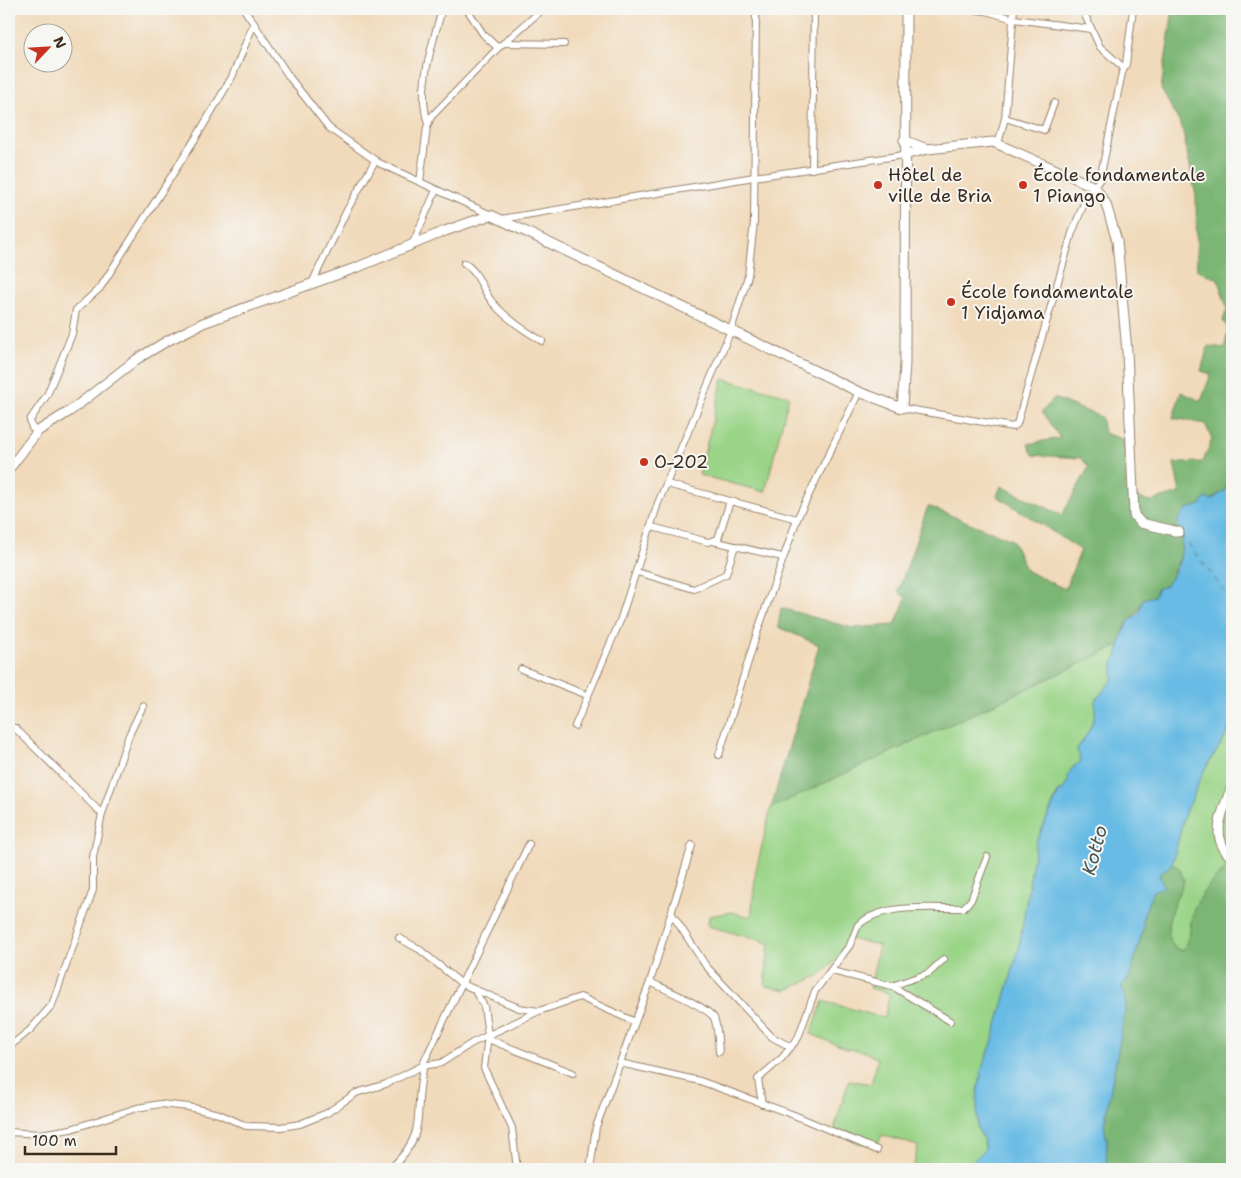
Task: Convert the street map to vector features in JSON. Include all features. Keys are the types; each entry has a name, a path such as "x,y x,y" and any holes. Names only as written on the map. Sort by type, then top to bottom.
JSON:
{"main road":[{"path":"9,469 38,431 70,411 138,359 167,340 203,323 491,215 859,392 902,408 905,364 904,140 906,9"},
{"path":"904,140 928,150"},
{"path":"904,156 928,150 993,142 1094,187 1104,200 1117,241 1126,351 1134,515 1141,523 1179,532"},
{"path":"1232,786 1217,825 1224,849 1232,858"}],"street":[{"path":"244,9 290,78 326,125 347,143 375,161 491,215"},
{"path":"420,182 428,123 424,102 428,54 442,9"},
{"path":"466,9 483,34 501,45 564,44"},
{"path":"428,123 431,117 462,83 501,45 543,9"},
{"path":"575,726 620,621 667,484 731,330 750,262 754,229 756,9"},
{"path":"812,169 814,9"},
{"path":"967,9 986,11 1014,19 1091,29"},
{"path":"998,144 1005,118 1014,9"},
{"path":"1082,9 1104,52 1124,68"},
{"path":"902,408 967,420 1015,426 1043,338 1072,233 1086,199 1100,179 1124,68 1132,9"},
{"path":"38,431 32,428 30,420 47,396 72,334 76,310 100,288 197,136 232,77 254,23"},
{"path":"1005,118 1044,130 1054,103"},
{"path":"501,220 754,177 904,156"},
{"path":"312,283 347,210 375,161"},
{"path":"412,245 436,190"},
{"path":"464,262 474,270 492,302 520,328 542,341"},
{"path":"719,755 782,558 797,519 859,392"},
{"path":"667,484 797,519"},
{"path":"652,527 690,539 708,542 718,540 730,501"},
{"path":"713,541 782,558"},
{"path":"637,572 694,589 726,574 735,546"},
{"path":"521,669 587,695"},
{"path":"9,1047 30,1030 52,1005 93,890 93,857 102,814 129,735 143,706"},
{"path":"9,732 11,728 14,728 102,814"},
{"path":"390,1169 406,1155 413,1142 419,1119 420,1081 423,1066 529,844"},
{"path":"590,1169 596,1127 650,982 692,845"},
{"path":"762,1104 758,1079 782,1058 800,1034 816,991 850,945 855,930 861,922 894,910 963,908 968,904 987,858"},
{"path":"672,914 712,974 772,1037 791,1047"},
{"path":"399,938 416,946 462,984 476,992 519,1008 539,1011"},
{"path":"892,986 929,973 944,959"},
{"path":"832,971 892,986 950,1021"},
{"path":"650,982 680,996 711,1014 715,1020 719,1052"},
{"path":"476,992 484,1006 488,1037 484,1068 512,1128 517,1169"},
{"path":"9,1132 40,1134 71,1129 138,1108 160,1104 181,1106 219,1114 246,1126 286,1127 318,1118 352,1094 386,1084 423,1066 441,1063 452,1054 539,1011 580,997 635,1022"},
{"path":"488,1037 573,1072"},
{"path":"620,1063 700,1081 877,1150"}],"green space":[{"path":"1173,9 1232,9 1232,422 1230,434 1232,476 1228,481 1226,490 1210,500 1206,498 1201,505 1194,508 1182,531 1183,550 1170,580 1164,587 1158,588 1154,596 1143,599 1139,610 1125,627 1120,645 771,808 819,645 778,627 781,608 852,628 895,625 906,598 898,592 928,506 1012,540 1027,571 1065,589 1081,550 997,496 1001,486 1062,515 1089,467 1081,458 1033,455 1028,444 1060,438 1042,412 1054,398 1101,417 1104,433 1125,440 1126,491 1148,502 1180,493 1174,463 1203,462 1212,439 1205,424 1173,418 1181,392 1201,401 1211,374 1201,371 1208,346 1225,348 1228,328 1223,321 1227,308 1218,279 1197,270 1196,196 1182,127 1161,89"},
{"path":"723,379 789,396 765,492 699,475"},
{"path":"1120,645 1117,657 1113,662 1113,679 1095,701 1093,720 1077,749 1081,762 1062,793 1059,790 1036,842 1019,948 991,1046 982,1068 977,1128 983,1138 985,1149 965,1169 913,1169 918,1146 882,1135 877,1145 858,1143 834,1129 849,1080 871,1084 878,1059 863,1051 847,1049 811,1034 823,1001 884,1018 890,994 870,988 879,945 850,939 834,963 818,976 787,990 765,986 769,943 708,926 709,916 732,912 751,917 756,870 771,808"},
{"path":"1232,719 1232,862 1198,900 1193,912 1188,941 1182,951 1173,946 1169,939 1169,919 1184,881 1179,868 1172,864 1186,809 1193,798 1204,770 1223,742"},
{"path":"1232,862 1232,1169 1106,1169 1107,1140 1104,1126 1126,1006 1122,986 1130,976 1143,929 1143,916 1159,874 1172,864 1179,868 1184,881 1172,909 1168,929 1169,939 1173,946 1182,951 1188,941 1193,912 1198,900"}],"water":[{"name":"Kotto","path":"1232,476 1232,719 1223,742 1204,770 1193,798 1186,809 1172,864 1159,874 1164,887 1153,891 1143,916 1143,928 1130,976 1122,986 1126,1006 1104,1126 1107,1140 1106,1169 965,1169 985,1149 983,1138 977,1128 977,1097 982,1068 991,1046 1019,948 1036,842 1060,790 1062,792 1069,779 1067,776 1074,766 1081,762 1077,749 1093,720 1095,701 1113,679 1113,662 1117,657 1123,632 1130,620 1139,613 1143,599 1154,596 1158,588 1164,587 1178,565 1181,556 1182,539 1177,522 1187,509 1201,505 1206,498 1211,500 1226,490"}],"ferry route":[{"path":"1181,535 1232,601"}],"place":[{"name":"Hôtel de ville de Bria","path":"878,185"},
{"name":"École fondamentale 1 Piango","path":"1023,185"},
{"name":"École fondamentale 1 Yidjama","path":"951,302"},
{"name":"O-202","path":"644,462"}]}
